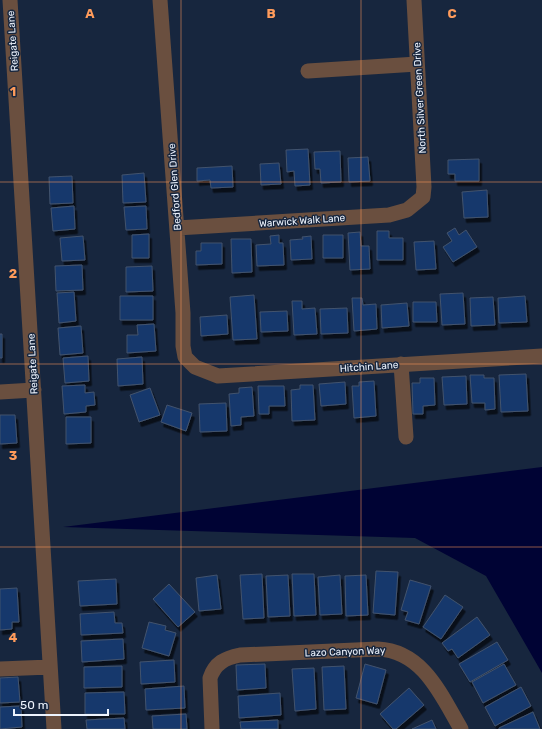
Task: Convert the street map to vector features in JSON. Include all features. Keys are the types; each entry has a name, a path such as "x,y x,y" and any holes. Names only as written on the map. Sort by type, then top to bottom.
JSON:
{"street":[{"name":"Reigate Lane","path":"10,0 54,729"},
{"name":"Bedford Glen Drive","path":"160,0 183,313 183,346 185,358 198,368"},
{"name":"North Silver Green Drive","path":"414,0 424,187 423,197"},
{"path":"308,71 417,64"},
{"name":"Warwick Walk Lane","path":"177,228 389,215 406,210 423,197"},
{"name":"Hitchin Lane","path":"198,368 218,376 542,356"},
{"path":"401,364 406,437"},
{"path":"0,392 34,390"},
{"name":"Lazo Canyon Way","path":"212,729 210,678 212,672 224,660 240,655 389,649 400,653 422,669 436,687 461,729"},
{"path":"0,669 50,667"}],"shaded area":[{"path":"542,467 542,673 486,576 415,538 63,527"}],"building":[{"path":"308,149 310,185 295,186 294,171 287,172 286,150"},
{"path":"340,151 341,182 321,183 320,169 315,169 314,152"},
{"path":"368,157 370,181 349,182 348,158"},
{"path":"479,159 479,181 455,181 455,174 448,174 448,160"},
{"path":"279,163 281,184 261,185 260,164"},
{"path":"232,166 233,187 211,188 210,180 197,181 197,168"},
{"path":"144,173 146,202 123,203 122,175"},
{"path":"72,176 73,203 50,204 49,177"},
{"path":"487,190 488,217 464,218 462,192"},
{"path":"74,206 75,229 53,231 51,208"},
{"path":"146,206 147,229 126,230 124,207"},
{"path":"455,228 459,235 466,230 477,247 453,262 443,247 452,241 447,233"},
{"path":"377,231 389,231 389,238 403,238 403,260 377,260"},
{"path":"360,232 361,246 369,246 370,269 350,270 348,233"},
{"path":"149,234 149,258 132,258 132,235"},
{"path":"279,235 279,243 283,243 284,265 257,266 256,245 271,244 270,236"},
{"path":"323,235 343,235 343,258 323,258"},
{"path":"83,236 85,260 62,261 60,238"},
{"path":"311,236 312,259 291,260 290,240 303,239 302,237"},
{"path":"231,239 251,239 252,272 232,273"},
{"path":"434,241 436,269 416,270 414,242"},
{"path":"201,243 222,243 222,264 196,265 196,251 201,251"},
{"path":"82,265 83,290 56,291 55,266"},
{"path":"152,266 153,291 126,292 126,267"},
{"path":"74,292 76,321 59,323 57,293"},
{"path":"463,293 465,324 442,325 440,294"},
{"path":"254,295 257,339 233,340 230,297"},
{"path":"120,296 153,296 153,320 120,320"},
{"path":"525,296 527,322 499,323 498,298"},
{"path":"493,297 495,325 471,326 470,298"},
{"path":"352,298 362,298 363,305 376,304 377,329 354,331"},
{"path":"292,301 302,301 302,309 315,308 317,334 294,335"},
{"path":"413,302 436,302 437,322 413,322"},
{"path":"407,303 409,326 382,328 381,305"},
{"path":"347,308 348,333 321,334 320,309"},
{"path":"287,311 288,331 261,332 260,312"},
{"path":"227,315 228,334 201,336 200,317"},
{"path":"154,324 156,351 127,353 127,335 138,335 137,325"},
{"path":"81,326 83,353 60,355 58,328"},
{"path":"0,334 2,334 2,358 0,358"},
{"path":"88,356 89,381 65,383 63,358"},
{"path":"142,357 143,384 118,386 117,359"},
{"path":"526,374 528,411 501,412 499,375"},
{"path":"470,375 484,375 484,378 494,378 495,409 485,410 485,403 472,403"},
{"path":"466,376 467,404 444,405 442,377"},
{"path":"420,378 434,378 435,405 423,406 423,414 413,414 412,383 420,383"},
{"path":"374,381 376,416 354,418 352,386 359,386 359,382"},
{"path":"345,382 346,404 321,406 319,384"},
{"path":"85,385 85,393 94,392 95,405 86,406 86,412 64,414 62,386"},
{"path":"300,385 313,385 315,420 292,421 291,390 300,389"},
{"path":"258,386 284,386 285,406 269,406 269,414 259,414"},
{"path":"252,387 254,416 241,417 241,425 231,426 229,394 239,393 239,388"},
{"path":"150,388 160,415 139,422 130,395"},
{"path":"226,403 227,431 200,432 199,404"},
{"path":"167,405 192,413 186,431 161,422"},
{"path":"0,415 15,415 17,443 0,444"},
{"path":"66,417 91,417 91,443 66,444"},
{"path":"376,571 398,572 395,615 373,613"},
{"path":"262,574 264,618 243,619 240,575"},
{"path":"292,574 314,574 316,615 294,616"},
{"path":"217,575 221,609 199,611 196,578"},
{"path":"288,575 290,616 268,617 266,576"},
{"path":"340,575 342,614 320,615 318,577"},
{"path":"366,575 368,615 346,616 345,576"},
{"path":"116,579 117,604 80,606 78,581"},
{"path":"410,580 431,586 419,624 405,620 408,612 401,610"},
{"path":"169,584 195,612 178,627 153,599"},
{"path":"17,588 19,622 12,622 12,629 0,630 0,589"},
{"path":"445,595 463,607 441,639 423,627"},
{"path":"114,612 115,623 122,623 123,633 81,635 80,614"},
{"path":"477,617 490,635 458,658 452,649 448,651 442,643"},
{"path":"149,622 166,626 165,630 176,633 169,656 142,648"},
{"path":"123,639 124,659 82,662 81,641"},
{"path":"497,642 508,660 470,682 459,664"},
{"path":"174,660 175,682 141,684 140,662"},
{"path":"265,664 266,688 237,690 236,665"},
{"path":"365,664 386,670 377,704 356,698"},
{"path":"504,664 516,685 483,703 472,682"},
{"path":"122,666 122,687 84,688 84,667"},
{"path":"344,666 346,709 324,710 322,667"},
{"path":"314,668 316,709 295,711 292,669"},
{"path":"18,677 20,702 0,703 0,678"},
{"path":"184,686 185,708 146,710 145,689"},
{"path":"521,687 531,706 495,726 485,707"},
{"path":"409,688 424,705 396,729 393,729 380,714"},
{"path":"124,692 125,714 85,714 85,693"},
{"path":"280,693 281,715 239,718 238,696"},
{"path":"21,706 22,727 0,729 0,707"},
{"path":"533,712 540,729 499,729 499,728"},
{"path":"186,714 187,729 153,729 152,716"},
{"path":"124,718 125,729 87,729 86,720"},
{"path":"278,720 278,729 241,729 240,722"},
{"path":"432,720 436,729 412,729"}]}
